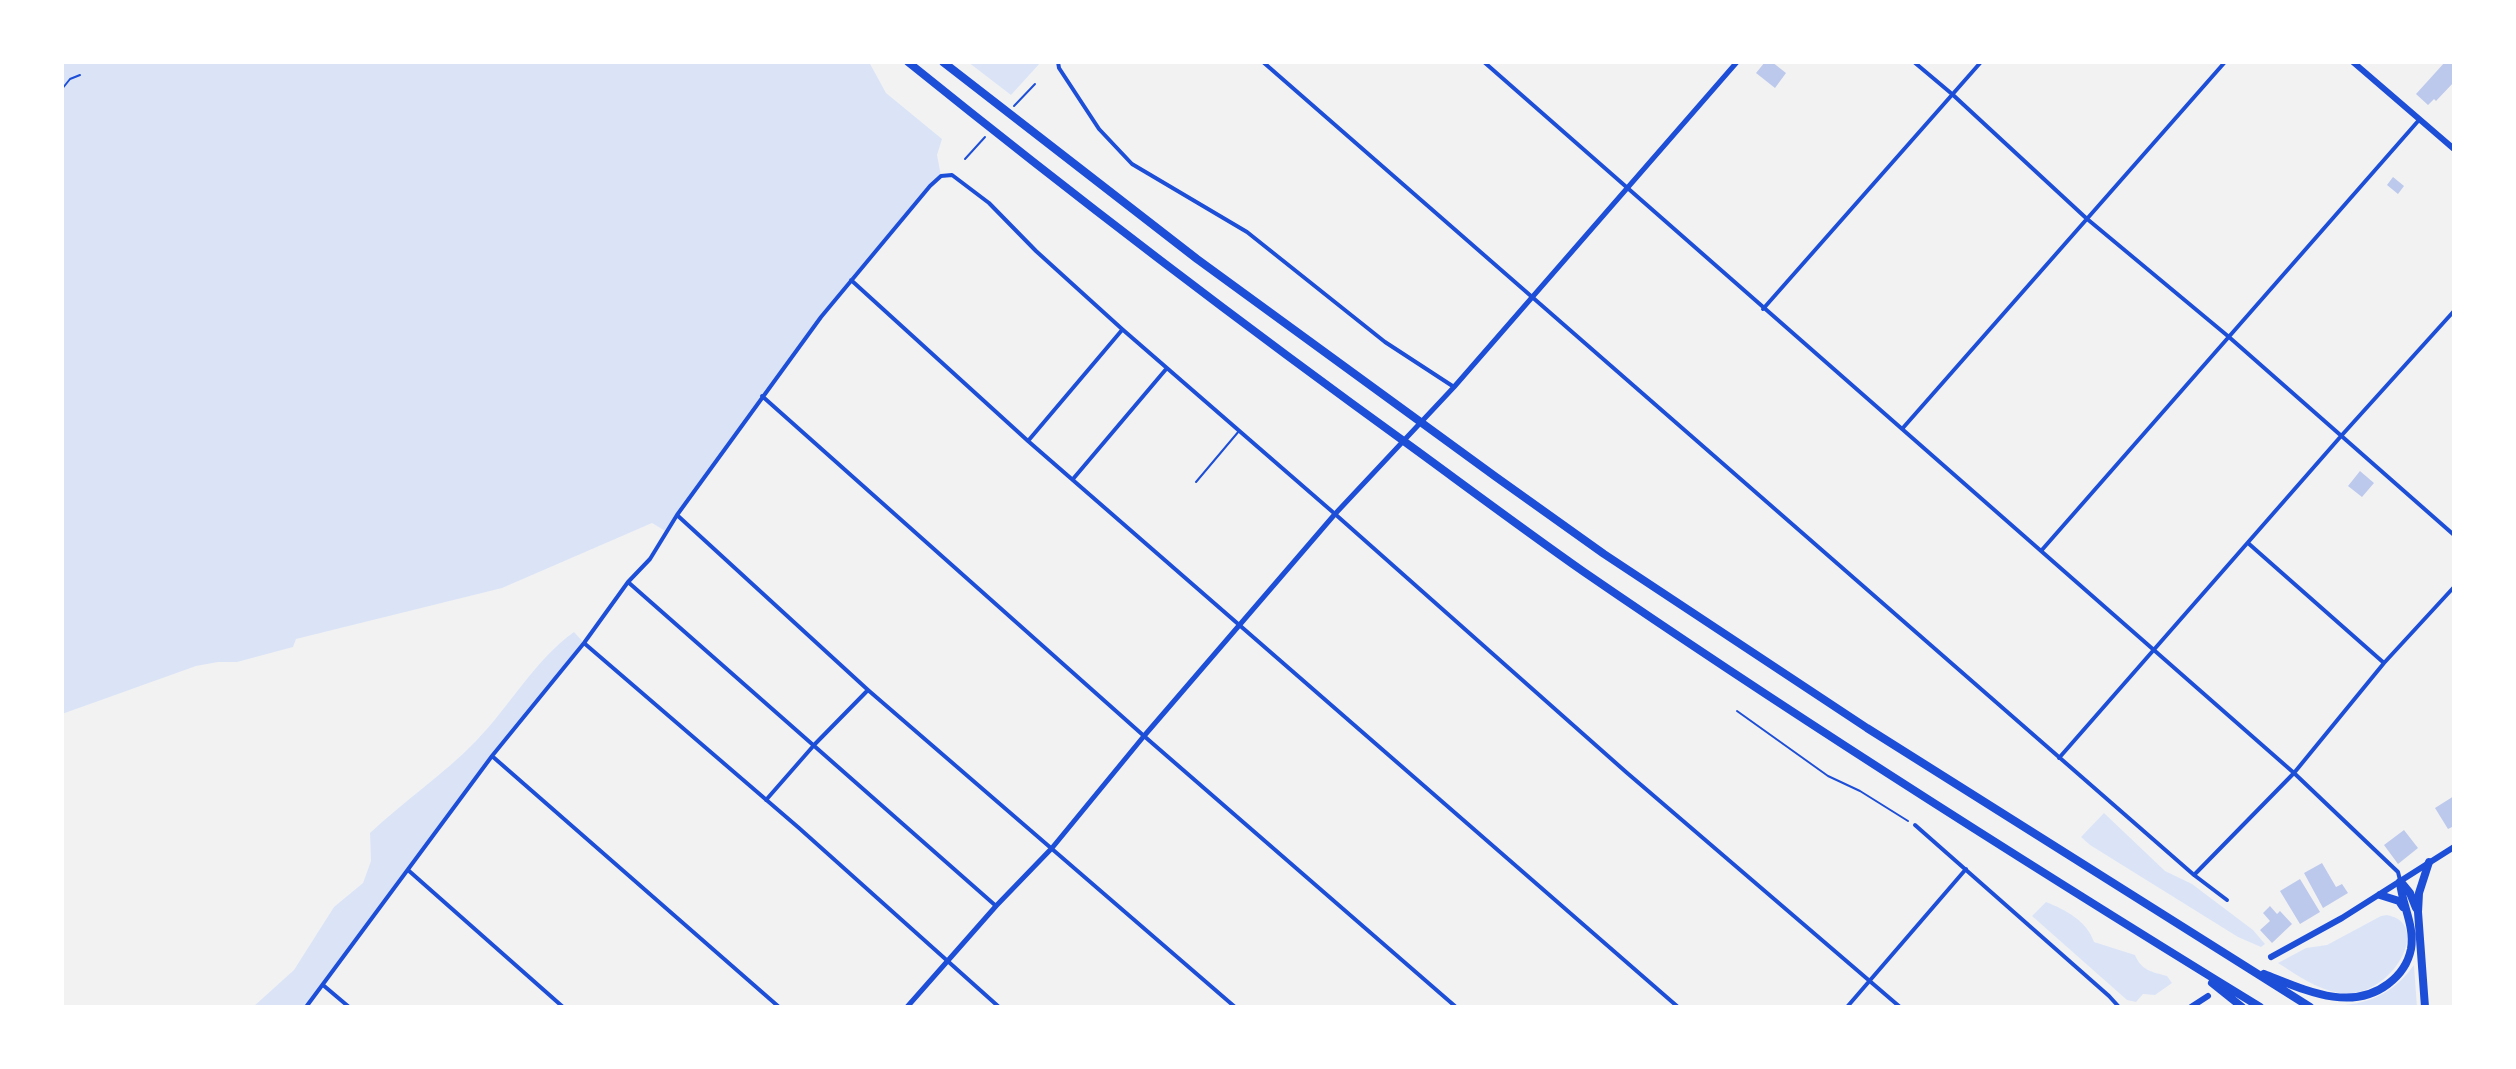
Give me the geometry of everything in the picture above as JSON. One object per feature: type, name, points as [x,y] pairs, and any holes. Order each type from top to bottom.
[{"type":"highway","points":[[908,62],[1283,354],[1538,540],[1715,661],[1891,775],[2260,1007]]},
{"type":"highway","points":[[943,62],[1221,277],[1604,554],[1867,728],[2310,1007]]},
{"type":"highway","points":[[2425,1007],[2418,912],[2419,893],[2429,862]]},
{"type":"highway","points":[[2242,964],[2311,992],[2340,998],[2368,995],[2383,988],[2398,977],[2411,948],[2411,931],[2400,882]]},
{"type":"highway","points":[[2400,882],[2410,893],[2418,912]]},
{"type":"highway","points":[[2380,895],[2399,901],[2404,909]]},
{"type":"highway","points":[[2187,962],[2242,1007]]},
{"type":"main road","points":[[2353,62],[2454,149]]},
{"type":"main road","points":[[2271,957],[2380,895],[2454,847]]},
{"type":"main road","points":[[2191,1007],[2208,996]]},
{"type":"street","points":[[1058,62],[1099,129],[1132,164],[1247,232],[1385,342],[1454,387]]},
{"type":"street","points":[[1263,62],[2059,758],[2227,900]]},
{"type":"street","points":[[1485,62],[2294,773],[2398,872],[2400,882]]},
{"type":"street","points":[[907,1007],[1052,848],[1335,514],[1454,387],[1737,62]]},
{"type":"street","points":[[1914,62],[2086,218],[2229,337],[2454,535]]},
{"type":"street","points":[[1763,309],[1981,62]]},
{"type":"street","points":[[1902,429],[2225,62]]},
{"type":"street","points":[[2041,551],[2420,119]]},
{"type":"street","points":[[306,1007],[492,756],[584,643],[628,582],[650,559],[677,515],[762,396],[851,280],[930,186],[941,176],[952,175],[989,203],[1036,251],[1122,329],[1626,772],[1900,1007]]},
{"type":"street","points":[[851,280],[1028,441],[1678,1007]]},
{"type":"street","points":[[2059,758],[2454,311]]},
{"type":"street","points":[[1028,441],[1122,329]]},
{"type":"street","points":[[1073,480],[1167,368]]},
{"type":"street","points":[[762,396],[1144,736],[1456,1007]]},
{"type":"street","points":[[677,515],[868,690],[1235,1007]]},
{"type":"street","points":[[2248,542],[2384,663]]},
{"type":"street","points":[[628,582],[996,906]]},
{"type":"street","points":[[2194,875],[2294,773],[2384,663],[2454,587]]},
{"type":"street","points":[[584,643],[999,1007]]},
{"type":"street","points":[[766,800],[868,690]]},
{"type":"street","points":[[492,756],[779,1007]]},
{"type":"street","points":[[1915,825],[2119,1007]]},
{"type":"street","points":[[1847,1007],[1966,869]]},
{"type":"street","points":[[408,870],[563,1007]]},
{"type":"street","points":[[323,985],[349,1007]]},
{"type":"lane","points":[[1196,482],[1240,431]]},
{"type":"path","points":[[62,89],[70,79],[80,75]]},
{"type":"path","points":[[1014,106],[1035,84]]},
{"type":"path","points":[[965,159],[985,138]]},
{"type":"path","points":[[1737,711],[1828,776],[1860,791],[1915,825]]},
{"type":"shaded area","points":[[62,62],[869,62],[886,93],[942,139],[937,155],[941,176],[821,317],[667,532],[652,523],[502,588],[296,639],[293,647],[237,662],[196,666],[62,714]]},
{"type":"shaded area","points":[[968,62],[1041,62],[1011,95]]},
{"type":"shaded area","points":[[574,632],[584,643],[492,756],[306,1007],[253,1007],[294,970],[334,907],[363,883],[371,861],[370,833],[476,741],[534,670]]},
{"type":"shaded area","points":[[2104,813],[2165,871],[2192,884],[2253,930],[2265,944],[2261,947],[2238,937],[2090,845],[2081,837]]},
{"type":"shaded area","points":[[2046,902],[2081,922],[2094,942],[2135,955],[2144,967],[2167,976],[2172,983],[2155,995],[2143,994],[2136,1002],[2127,1000],[2032,916]]},
{"type":"shaded area","points":[[2387,915],[2401,921],[2407,932],[2406,945],[2400,960],[2375,985],[2358,992],[2339,993],[2315,985],[2278,963],[2306,948],[2327,945]]},
{"type":"shaded area","points":[[2414,965],[2417,1007],[2345,1005],[2384,993]]},
{"type":"building","points":[[1765,62],[1772,62],[1786,73],[1775,88],[1756,73]]},
{"type":"building","points":[[2445,62],[2454,62],[2454,82],[2428,105],[2416,94]]},
{"type":"building","points":[[2393,177],[2404,186],[2398,194],[2387,185]]},
{"type":"building","points":[[2360,471],[2374,483],[2362,497],[2348,486]]},
{"type":"building","points":[[2454,796],[2454,826],[2448,829],[2435,808]]},
{"type":"building","points":[[2404,830],[2418,848],[2398,864],[2384,845]]},
{"type":"building","points":[[2322,863],[2336,887],[2342,884],[2348,893],[2323,908],[2304,873]]},
{"type":"building","points":[[2300,879],[2320,912],[2300,924],[2280,891]]},
{"type":"building","points":[[2270,906],[2277,914],[2280,911],[2292,924],[2272,943],[2260,930],[2270,921],[2263,913]]}]
